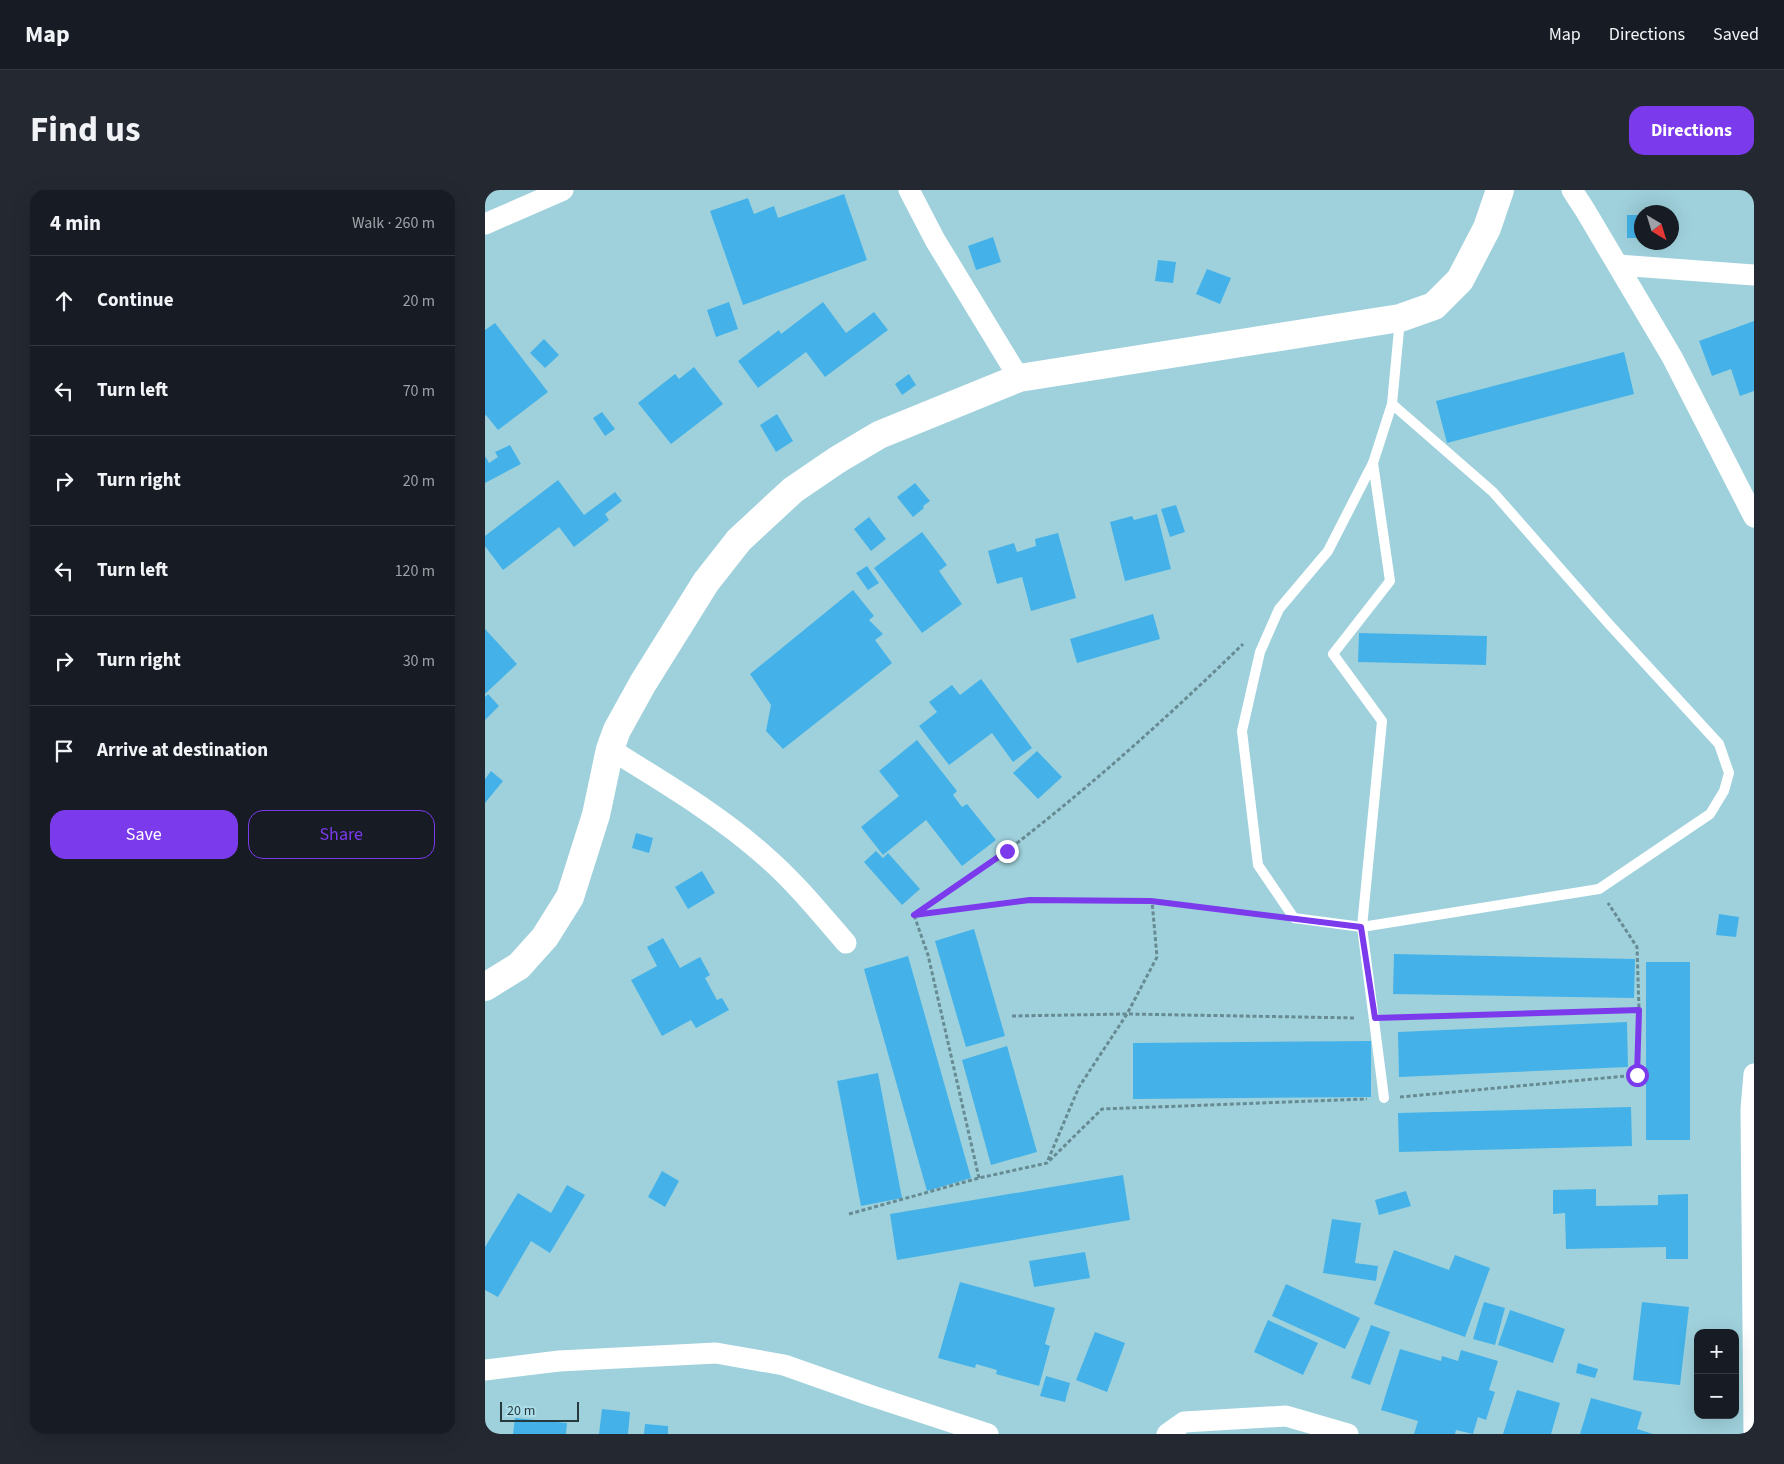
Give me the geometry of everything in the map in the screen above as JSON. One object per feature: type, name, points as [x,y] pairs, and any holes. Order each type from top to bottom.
[{"type":"main road","points":[[485,987],[519,966],[545,937],[570,897],[596,815],[610,749],[617,730],[643,682],[706,582],[739,540],[786,496],[837,460],[879,435],[1019,378],[1400,318],[1433,306],[1461,280],[1487,228],[1500,190]]},
{"type":"street","points":[[485,224],[563,190]]},
{"type":"street","points":[[909,190],[935,240],[1019,378]]},
{"type":"street","points":[[1572,190],[1672,357],[1754,517]]},
{"type":"street","points":[[1618,265],[1754,275]]},
{"type":"street","points":[[610,749],[691,799],[765,856],[811,902],[846,943]]},
{"type":"street","points":[[1754,1074],[1752,1109],[1754,1434]]},
{"type":"street","points":[[485,1370],[559,1361],[716,1353],[784,1365],[988,1434]]},
{"type":"street","points":[[1167,1434],[1184,1422],[1286,1416],[1348,1434]]},
{"type":"lane","points":[[1392,404],[1493,492],[1608,623],[1719,744],[1729,773],[1724,791],[1710,814],[1599,889],[1361,927],[1294,918],[1258,865],[1242,731],[1260,652],[1279,609],[1328,551],[1373,463],[1392,404],[1400,318]]},
{"type":"lane","points":[[1373,463],[1390,581],[1333,654],[1382,722],[1361,927],[1375,1018],[1384,1098]]},
{"type":"path","points":[[914,915],[1007,851],[1099,777],[1243,644]]},
{"type":"path","points":[[849,1214],[979,1178],[1047,1163],[1102,1109],[1384,1098],[1637,1075],[1639,1010],[1637,947],[1599,889]]},
{"type":"path","points":[[914,915],[1030,900],[1151,901],[1294,918]]},
{"type":"path","points":[[1047,1163],[1079,1087],[1127,1014],[1157,957],[1151,901]]},
{"type":"path","points":[[914,915],[927,955],[979,1178]]},
{"type":"path","points":[[1012,1016],[1127,1014],[1375,1018],[1639,1010]]},
{"type":"building","points":[[844,194],[867,260],[743,305],[710,211],[748,198],[754,214],[774,206],[778,218]]},
{"type":"building","points":[[1627,215],[1634,215],[1634,238],[1627,238]]},
{"type":"building","points":[[993,237],[1001,262],[976,270],[968,246]]},
{"type":"building","points":[[1158,260],[1176,262],[1173,283],[1155,281]]},
{"type":"building","points":[[1207,269],[1231,278],[1220,304],[1196,294]]},
{"type":"building","points":[[729,302],[738,329],[716,337],[707,310]]},
{"type":"building","points":[[823,302],[846,333],[874,312],[888,330],[825,377],[806,352],[758,388],[738,361],[779,330],[781,334]]},
{"type":"building","points":[[1754,321],[1754,391],[1740,396],[1731,369],[1712,376],[1699,341]]},
{"type":"building","points":[[495,323],[548,392],[498,430],[485,416],[485,330]]},
{"type":"building","points":[[544,339],[559,355],[545,368],[530,353]]},
{"type":"building","points":[[1624,352],[1634,394],[1447,443],[1436,401]]},
{"type":"building","points":[[694,367],[723,404],[671,444],[638,403],[675,374],[679,379]]},
{"type":"building","points":[[909,374],[916,385],[902,395],[895,384]]},
{"type":"building","points":[[602,412],[615,429],[605,436],[593,418]]},
{"type":"building","points":[[777,414],[793,441],[776,452],[760,425]]},
{"type":"building","points":[[510,445],[521,464],[485,483],[485,456],[489,463],[498,457],[495,452]]},
{"type":"building","points":[[558,480],[584,515],[615,492],[622,501],[605,514],[609,520],[574,547],[559,527],[503,570],[485,546],[485,536]]},
{"type":"building","points":[[915,483],[930,501],[913,517],[897,497]]},
{"type":"building","points":[[1176,505],[1185,532],[1170,537],[1161,509]]},
{"type":"building","points":[[1157,514],[1171,569],[1125,581],[1110,522],[1132,516],[1134,520]]},
{"type":"building","points":[[869,517],[886,539],[871,551],[854,529]]},
{"type":"building","points":[[922,532],[947,565],[939,571],[962,604],[922,633],[874,568]]},
{"type":"building","points":[[1058,533],[1076,598],[1031,611],[1022,577],[997,584],[988,551],[1014,543],[1017,552],[1036,546],[1035,539]]},
{"type":"building","points":[[867,566],[879,583],[868,590],[856,573]]},
{"type":"building","points":[[853,590],[874,616],[869,620],[883,634],[875,640],[892,663],[783,749],[766,731],[771,705],[750,674]]},
{"type":"building","points":[[1153,614],[1160,639],[1077,663],[1070,639]]},
{"type":"building","points":[[485,629],[517,664],[485,694]]},
{"type":"building","points":[[1359,633],[1487,636],[1486,665],[1358,662]]},
{"type":"building","points":[[981,679],[1032,748],[1013,762],[992,733],[949,765],[919,726],[937,712],[929,702],[952,685],[960,695]]},
{"type":"building","points":[[488,694],[499,706],[485,720],[485,697]]},
{"type":"building","points":[[917,740],[957,791],[953,795],[962,807],[967,804],[996,840],[962,866],[926,820],[883,855],[861,827],[899,796],[879,771]]},
{"type":"building","points":[[1037,751],[1062,777],[1038,799],[1013,773]]},
{"type":"building","points":[[491,771],[503,781],[485,803],[485,779]]},
{"type":"building","points":[[636,833],[653,838],[649,853],[632,848]]},
{"type":"building","points":[[876,851],[883,858],[888,853],[920,889],[902,905],[864,862]]},
{"type":"building","points":[[702,871],[715,893],[688,909],[675,887]]},
{"type":"building","points":[[1719,914],[1739,917],[1736,937],[1716,935]]},
{"type":"building","points":[[974,929],[1005,1036],[966,1047],[935,941]]},
{"type":"building","points":[[663,938],[680,968],[700,957],[710,975],[705,978],[717,1000],[722,998],[729,1010],[696,1028],[691,1020],[662,1036],[631,980],[657,966],[647,947]]},
{"type":"building","points":[[1394,954],[1635,959],[1634,998],[1393,994]]},
{"type":"building","points":[[908,956],[971,1178],[927,1191],[864,969]]},
{"type":"building","points":[[1646,962],[1690,962],[1690,1140],[1646,1140]]},
{"type":"building","points":[[1627,1022],[1628,1067],[1399,1077],[1398,1032]]},
{"type":"building","points":[[1371,1041],[1371,1097],[1133,1099],[1133,1043]]},
{"type":"building","points":[[1007,1046],[1037,1152],[991,1165],[962,1060]]},
{"type":"building","points":[[878,1073],[902,1198],[861,1206],[837,1081]]},
{"type":"building","points":[[1631,1107],[1632,1146],[1399,1152],[1398,1113]]},
{"type":"building","points":[[662,1171],[679,1181],[665,1207],[648,1197]]},
{"type":"building","points":[[1123,1175],[1130,1220],[897,1260],[890,1214]]},
{"type":"building","points":[[567,1185],[585,1195],[550,1253],[531,1241],[498,1297],[485,1290],[485,1247],[518,1193],[551,1213]]},
{"type":"building","points":[[1596,1189],[1596,1206],[1658,1205],[1658,1195],[1688,1194],[1688,1259],[1666,1259],[1666,1247],[1566,1249],[1565,1213],[1553,1214],[1553,1190]]},
{"type":"building","points":[[1406,1191],[1411,1206],[1379,1215],[1375,1200]]},
{"type":"building","points":[[1332,1219],[1361,1223],[1355,1263],[1378,1266],[1376,1281],[1323,1273]]},
{"type":"building","points":[[1394,1250],[1449,1270],[1455,1255],[1490,1268],[1465,1337],[1374,1304]]},
{"type":"building","points":[[1085,1252],[1090,1278],[1034,1287],[1029,1261]]},
{"type":"building","points":[[960,1282],[1055,1308],[1045,1344],[1050,1346],[1039,1386],[996,1374],[997,1370],[976,1364],[975,1368],[938,1358]]},
{"type":"building","points":[[1286,1284],[1360,1318],[1345,1349],[1272,1316]]},
{"type":"building","points":[[1484,1302],[1505,1308],[1495,1345],[1473,1339]]},
{"type":"building","points":[[1642,1302],[1689,1307],[1680,1385],[1633,1380]]},
{"type":"building","points":[[1510,1310],[1565,1329],[1553,1363],[1498,1345]]},
{"type":"building","points":[[1268,1320],[1318,1343],[1303,1375],[1254,1352]]},
{"type":"building","points":[[1371,1325],[1390,1332],[1370,1385],[1351,1378]]},
{"type":"building","points":[[1095,1332],[1125,1343],[1107,1392],[1076,1380]]},
{"type":"building","points":[[1400,1349],[1441,1361],[1442,1356],[1458,1361],[1461,1350],[1498,1361],[1489,1390],[1495,1392],[1486,1420],[1478,1417],[1473,1434],[1456,1430],[1455,1434],[1414,1434],[1418,1421],[1381,1410]]},
{"type":"building","points":[[1578,1363],[1598,1369],[1595,1378],[1576,1373]]},
{"type":"building","points":[[1046,1376],[1070,1383],[1065,1402],[1040,1396]]},
{"type":"building","points":[[1517,1390],[1560,1403],[1551,1434],[1503,1434]]},
{"type":"building","points":[[1591,1398],[1642,1412],[1637,1429],[1653,1434],[1580,1434]]},
{"type":"building","points":[[602,1409],[630,1412],[628,1434],[599,1434]]},
{"type":"building","points":[[515,1418],[567,1423],[566,1434],[513,1434]]},
{"type":"building","points":[[645,1424],[668,1426],[668,1434],[644,1434]]},
{"type":"route","points":[[1007,851],[914,915],[1030,900],[1151,901],[1361,927],[1375,1018],[1639,1010],[1637,1075]]}]
